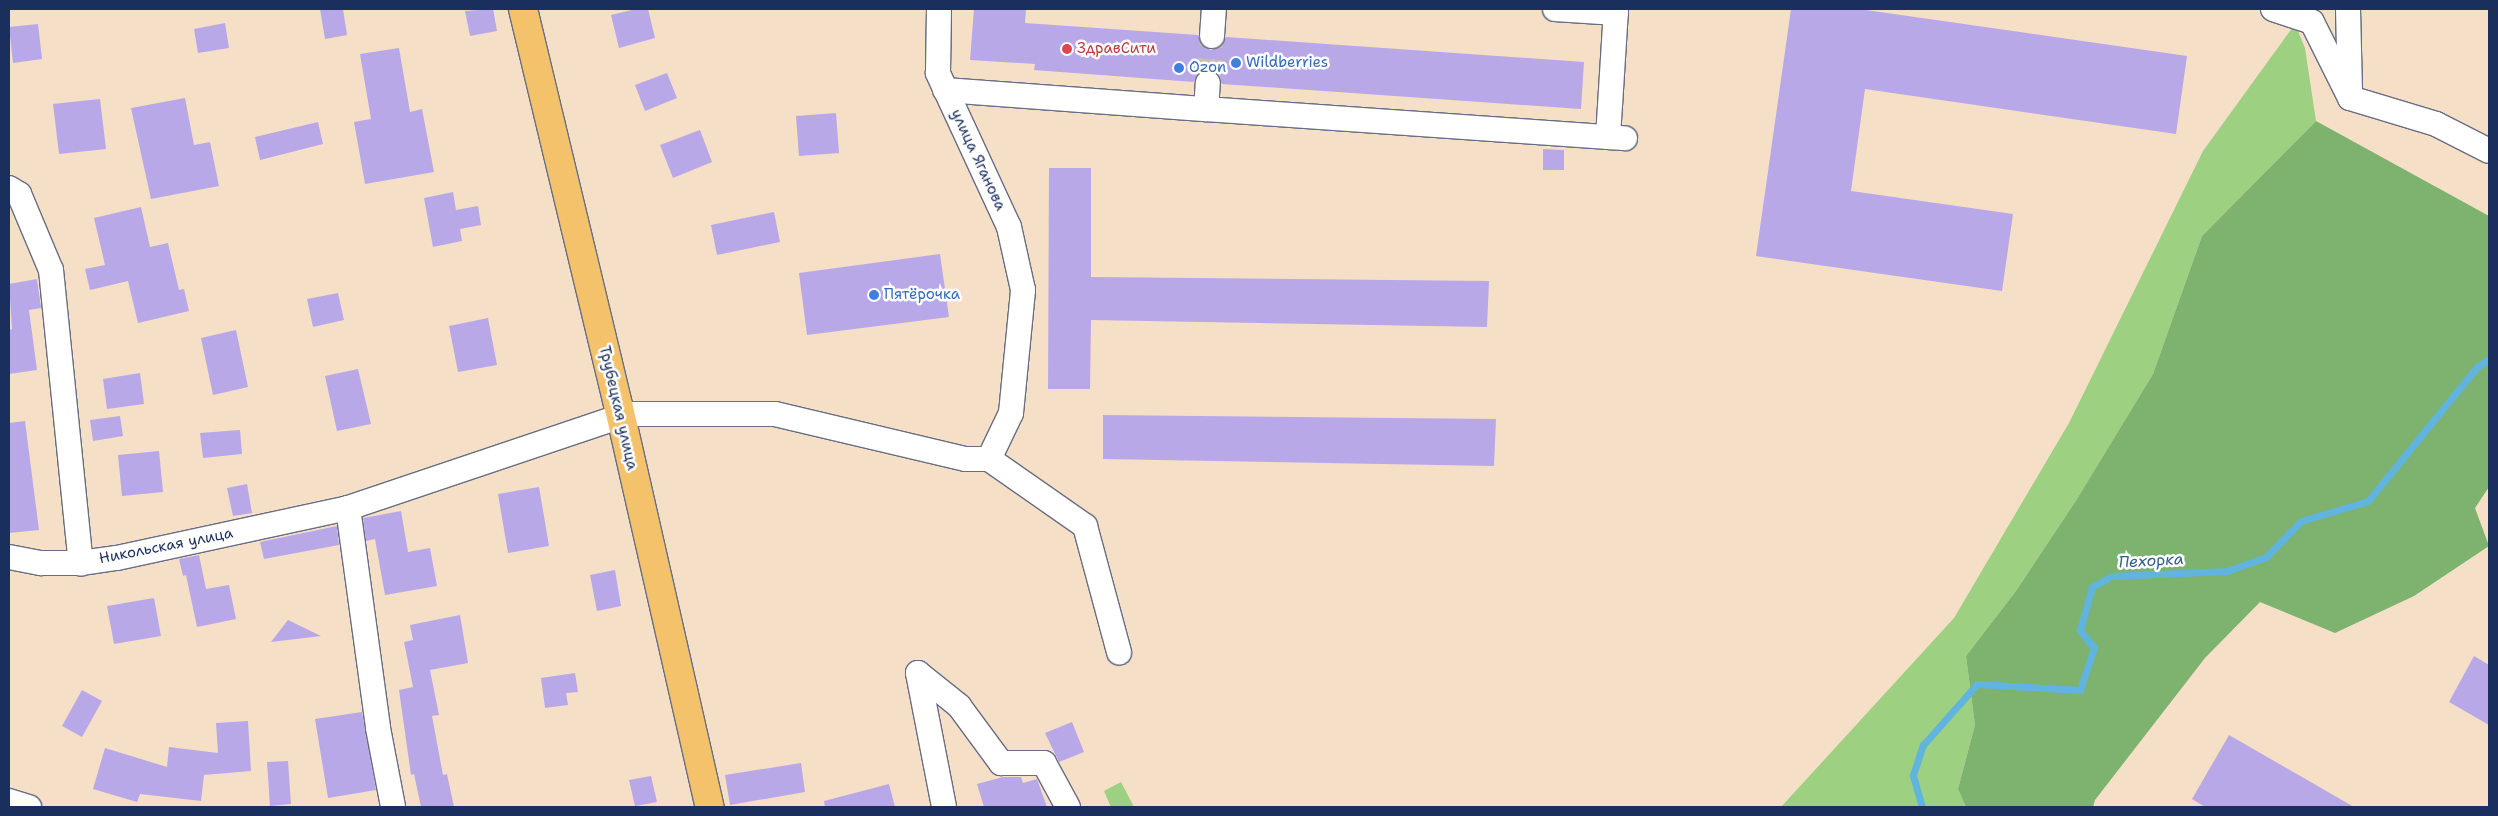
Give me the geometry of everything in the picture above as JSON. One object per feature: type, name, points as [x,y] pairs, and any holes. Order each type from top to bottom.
[{"type":"main road","name":"Трубецкая улица","points":[[523,9],[621,416],[710,807]]},
{"type":"street","name":"улица Яганова","points":[[939,9],[937,60],[945,90],[1009,227],[1019,260],[1023,290],[1011,413],[990,459]]},
{"type":"street","points":[[1212,36],[1214,9]]},
{"type":"street","points":[[945,90],[1617,137],[1616,11],[1555,9]]},
{"type":"street","points":[[2273,9],[2312,22],[2350,98],[2436,124],[2489,151]]},
{"type":"street","points":[[2348,9],[2350,98]]},
{"type":"street","points":[[1206,109],[1208,83]]},
{"type":"street","name":"Никольская улица","points":[[9,188],[19,194],[51,270],[81,563],[348,508],[621,416],[666,412],[775,414],[966,459],[990,459]]},
{"type":"street","points":[[990,459],[1085,526],[1119,652]]},
{"type":"street","points":[[348,508],[378,728],[393,807]]},
{"type":"street","points":[[9,557],[41,563],[81,563]]},
{"type":"street","points":[[944,807],[918,673],[959,706],[1001,763],[1044,763],[1068,807]]},
{"type":"street","points":[[9,801],[29,807]]},
{"type":"green space","points":[[2295,24],[2305,48],[2316,121],[2202,236],[2153,374],[2077,499],[2016,591],[1966,656],[1975,725],[1958,789],[1966,807],[1781,807],[1954,618],[2069,423],[2203,151]]},
{"type":"green space","points":[[2316,121],[2489,216],[2489,487],[2475,508],[2489,546],[2414,596],[2335,633],[2260,602],[2205,658],[2095,800],[2093,807],[1966,807],[1958,789],[1975,725],[1966,656],[2016,591],[2077,499],[2153,374],[2202,236]]},
{"type":"green space","points":[[1121,782],[1134,807],[1111,807],[1104,791]]},
{"type":"building","points":[[320,9],[343,9],[347,35],[325,39]]},
{"type":"building","points":[[493,9],[497,31],[470,36],[465,11]]},
{"type":"building","points":[[636,9],[648,9],[655,38],[619,48],[611,15]]},
{"type":"building","points":[[974,9],[1026,9],[1025,23],[1198,35],[1200,42],[1210,50],[1218,48],[1226,37],[1584,62],[1581,109],[1222,84],[1216,72],[1209,69],[1197,75],[1194,82],[1034,70],[1035,64],[970,60]]},
{"type":"building","points":[[1791,9],[1859,9],[2187,56],[2176,134],[1865,89],[1851,191],[2013,214],[2002,291],[1756,256]]},
{"type":"building","points":[[225,23],[229,48],[198,53],[194,29]]},
{"type":"building","points":[[38,24],[42,59],[13,63],[9,27]]},
{"type":"building","points":[[399,48],[410,112],[422,109],[434,172],[365,184],[354,122],[371,119],[360,54]]},
{"type":"building","points":[[667,73],[677,98],[645,111],[635,85]]},
{"type":"building","points":[[185,98],[194,145],[210,142],[219,186],[151,199],[131,108]]},
{"type":"building","points":[[100,99],[106,149],[59,154],[53,104]]},
{"type":"building","points":[[836,113],[839,153],[799,156],[796,116]]},
{"type":"building","points":[[318,122],[323,144],[260,160],[255,137]]},
{"type":"building","points":[[700,130],[712,162],[673,178],[660,145]]},
{"type":"building","points":[[1543,149],[1564,150],[1564,170],[1543,170]]},
{"type":"building","points":[[1049,168],[1091,168],[1091,277],[1489,281],[1487,327],[1091,320],[1090,389],[1048,389]]},
{"type":"building","points":[[453,192],[456,210],[478,206],[481,225],[460,229],[462,241],[433,247],[424,198]]},
{"type":"building","points":[[141,207],[150,247],[168,243],[179,290],[184,289],[189,311],[138,323],[128,281],[90,290],[85,269],[105,265],[94,218]]},
{"type":"building","points":[[774,212],[780,242],[717,255],[711,225]]},
{"type":"building","name":"Пятёрочка","points":[[940,254],[949,317],[807,335],[799,273]]},
{"type":"building","points":[[37,279],[41,308],[29,310],[37,370],[9,374],[9,330],[12,329],[9,284]]},
{"type":"building","points":[[338,293],[344,320],[313,327],[307,299]]},
{"type":"building","points":[[488,318],[497,365],[458,372],[449,326]]},
{"type":"building","points":[[236,330],[248,387],[213,395],[201,338]]},
{"type":"building","points":[[358,369],[371,424],[337,431],[325,376]]},
{"type":"building","points":[[140,373],[144,404],[107,409],[103,379]]},
{"type":"building","points":[[1103,415],[1496,419],[1494,466],[1103,459]]},
{"type":"building","points":[[120,416],[123,436],[93,441],[90,420]]},
{"type":"building","points":[[25,421],[39,530],[9,533],[9,423]]},
{"type":"building","points":[[240,430],[242,454],[203,458],[200,433]]},
{"type":"building","points":[[159,451],[163,492],[122,496],[118,455]]},
{"type":"building","points":[[247,484],[252,513],[233,516],[227,488]]},
{"type":"building","points":[[539,487],[549,546],[508,553],[498,494]]},
{"type":"building","points":[[401,511],[408,552],[430,548],[437,586],[385,595],[375,539],[366,541],[363,518]]},
{"type":"building","points":[[337,526],[339,545],[264,559],[260,542]]},
{"type":"building","points":[[199,555],[206,589],[229,585],[236,619],[197,627],[186,575],[183,576],[179,559]]},
{"type":"building","points":[[615,570],[621,606],[597,611],[590,575]]},
{"type":"building","points":[[154,598],[161,636],[114,644],[107,606]]},
{"type":"building","points":[[460,615],[468,663],[430,670],[439,715],[432,716],[443,775],[447,774],[454,807],[421,807],[414,774],[411,775],[399,690],[413,687],[404,642],[413,640],[410,625]]},
{"type":"building","points":[[288,620],[321,636],[271,642]]},
{"type":"building","points":[[2474,656],[2489,665],[2489,725],[2449,702]]},
{"type":"building","points":[[575,673],[578,692],[566,693],[568,705],[545,708],[541,678]]},
{"type":"building","points":[[82,690],[102,701],[82,737],[62,726]]},
{"type":"building","points":[[362,712],[376,790],[328,798],[315,719]]},
{"type":"building","points":[[248,721],[251,771],[204,775],[201,801],[140,794],[137,802],[93,789],[105,748],[167,767],[169,747],[218,753],[216,723]]},
{"type":"building","points":[[1072,722],[1084,752],[1059,762],[1045,733]]},
{"type":"building","points":[[2229,735],[2354,807],[2205,807],[2192,799]]},
{"type":"building","points":[[288,761],[291,804],[270,806],[267,762]]},
{"type":"building","points":[[801,763],[805,792],[730,805],[725,775]]},
{"type":"building","points":[[651,776],[657,802],[635,806],[629,780]]},
{"type":"building","points":[[1003,777],[1021,777],[1023,783],[1037,779],[1047,807],[984,807],[977,784]]},
{"type":"building","points":[[889,784],[895,807],[825,807],[824,801]]},
{"type":"waterway","name":"Пехорка","points":[[1922,807],[1913,775],[1923,745],[1977,684],[2080,690],[2094,648],[2080,630],[2092,587],[2112,576],[2227,571],[2266,557],[2301,521],[2368,501],[2477,367],[2489,359]]},
{"type":"tunnel","points":[[1208,83],[1212,36]]},
{"type":"place","name":"ЗдравСити","points":[[1067,49]]},
{"type":"place","name":"Wildberries","points":[[1236,63]]},
{"type":"place","name":"Ozon","points":[[1179,68]]},
{"type":"place","name":"Пятёрочка","points":[[874,295]]}]
